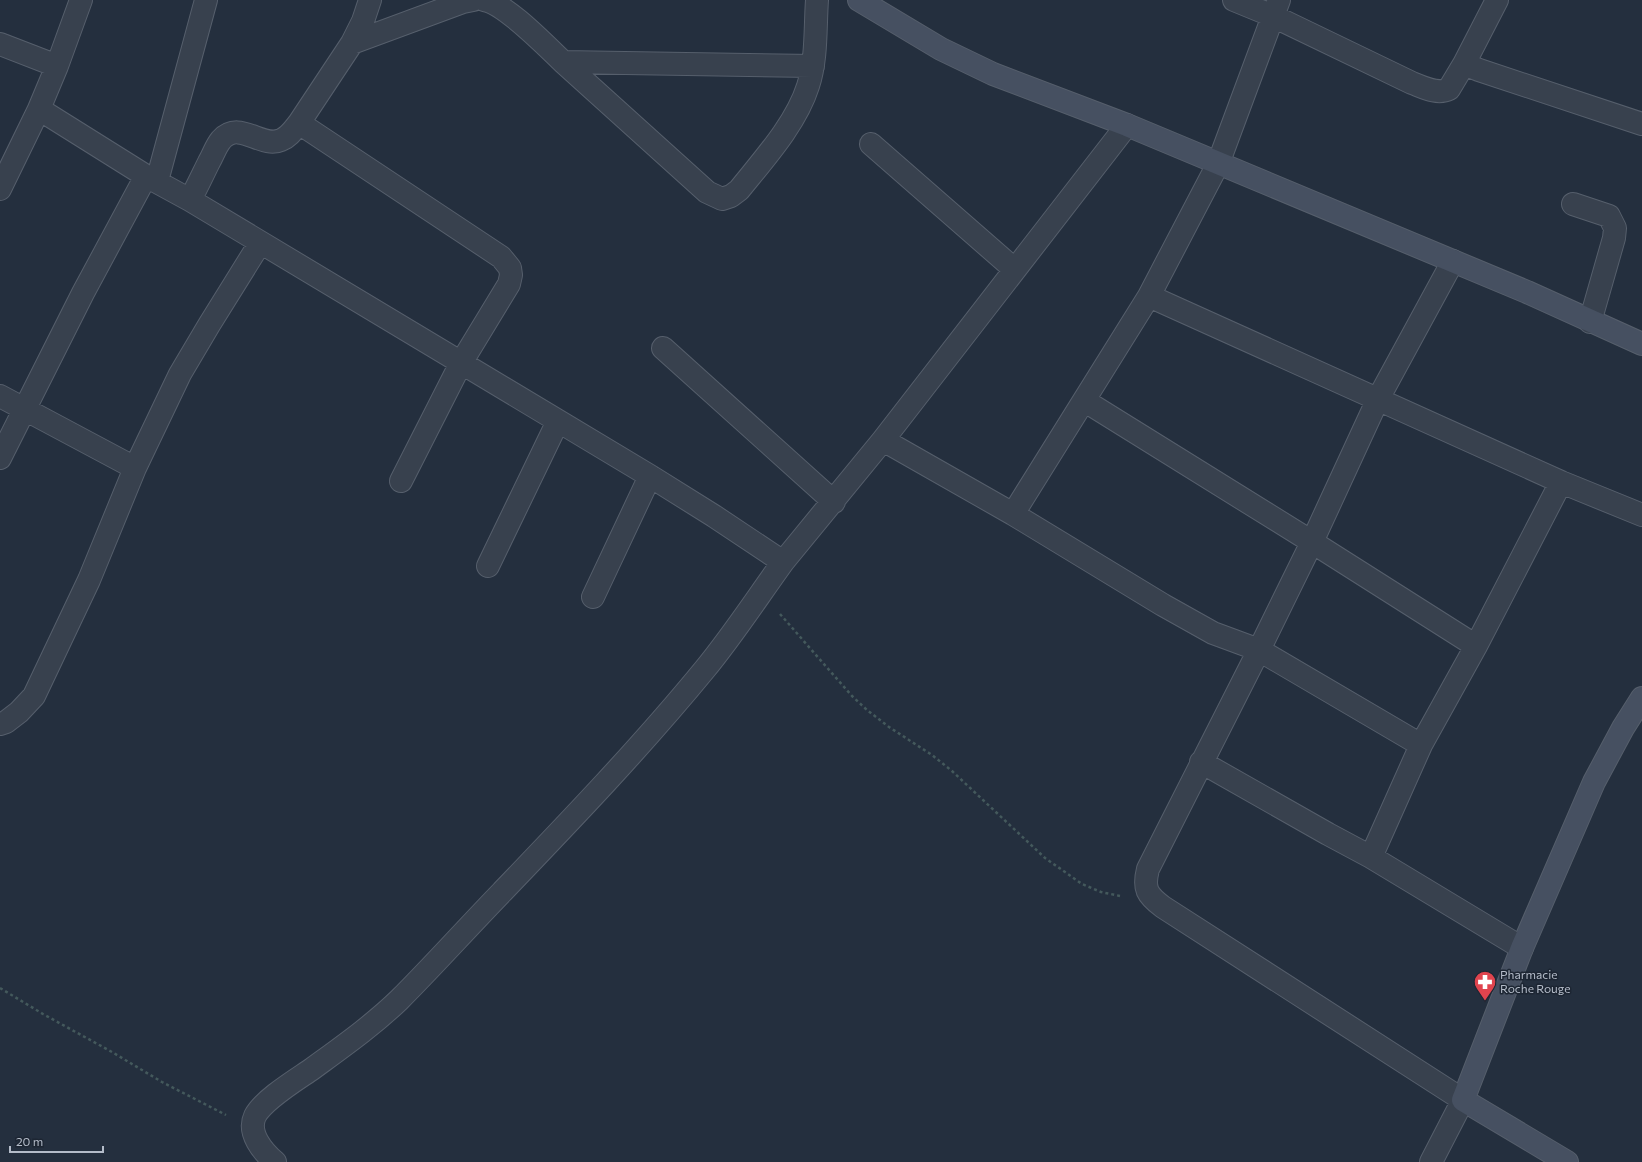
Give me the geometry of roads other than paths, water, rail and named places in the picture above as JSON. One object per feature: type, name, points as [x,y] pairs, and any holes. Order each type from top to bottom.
[{"type":"street","points":[[0,189],[40,109],[81,0]]},
{"type":"street","points":[[0,458],[83,293],[152,179],[206,0]]},
{"type":"street","points":[[190,200],[215,149],[220,140],[226,135],[232,132],[240,132],[272,142],[278,141],[290,134],[352,43],[363,21],[370,0]]},
{"type":"street","points":[[352,43],[463,2],[473,0]]},
{"type":"street","points":[[484,0],[497,4],[509,13],[708,192],[722,199],[731,196],[738,190],[782,134],[798,109],[808,86],[813,66],[817,0]]},
{"type":"street","points":[[1234,0],[1276,8],[1412,83],[1434,91],[1445,91],[1449,89],[1464,64],[1497,0]]},
{"type":"street","points":[[862,1],[942,49],[993,74],[1127,125],[1527,292],[1590,322],[1642,344]]},
{"type":"street","points":[[1013,514],[1085,401],[1149,296],[1218,164],[1276,8]]},
{"type":"street","points":[[0,44],[57,66]]},
{"type":"street","points":[[563,62],[813,66]]},
{"type":"street","points":[[1464,64],[1642,124]]},
{"type":"street","points":[[40,109],[152,179],[353,297],[650,476],[783,562]]},
{"type":"street","points":[[298,123],[501,257],[507,262],[510,268],[511,276],[505,292],[461,363],[401,480]]},
{"type":"street","points":[[275,1162],[264,1150],[254,1135],[252,1127],[254,1119],[265,1104],[355,1038],[388,1010],[602,788],[706,668],[783,562],[834,502],[883,440],[1127,125]]},
{"type":"street","points":[[871,144],[1014,269]]},
{"type":"street","points":[[1573,204],[1609,216],[1615,228],[1614,238],[1590,322]]},
{"type":"street","points":[[0,724],[6,722],[19,712],[34,696],[88,580],[135,468],[180,374],[260,243]]},
{"type":"street","points":[[1453,261],[1378,399],[1312,542],[1148,869],[1145,881],[1146,888],[1154,900],[1463,1100],[1564,1161]]},
{"type":"street","points":[[1149,296],[1561,482],[1642,515]]},
{"type":"street","points":[[663,348],[834,502]]},
{"type":"street","points":[[0,396],[135,468]]},
{"type":"street","points":[[1085,401],[1476,646]]},
{"type":"street","points":[[488,566],[558,421]]},
{"type":"street","points":[[883,440],[1013,514],[1163,605],[1213,633],[1259,650],[1421,745]]},
{"type":"street","points":[[592,597],[650,476]]},
{"type":"street","points":[[1371,857],[1421,745],[1476,646],[1561,482]]},
{"type":"street","points":[[1431,1162],[1463,1100],[1522,948],[1594,782],[1642,698]]},
{"type":"street","points":[[1201,762],[1371,857],[1522,948]]},
{"type":"place","name":"Pharmacie Roche Rouge","points":[[1485,1002]]}]
